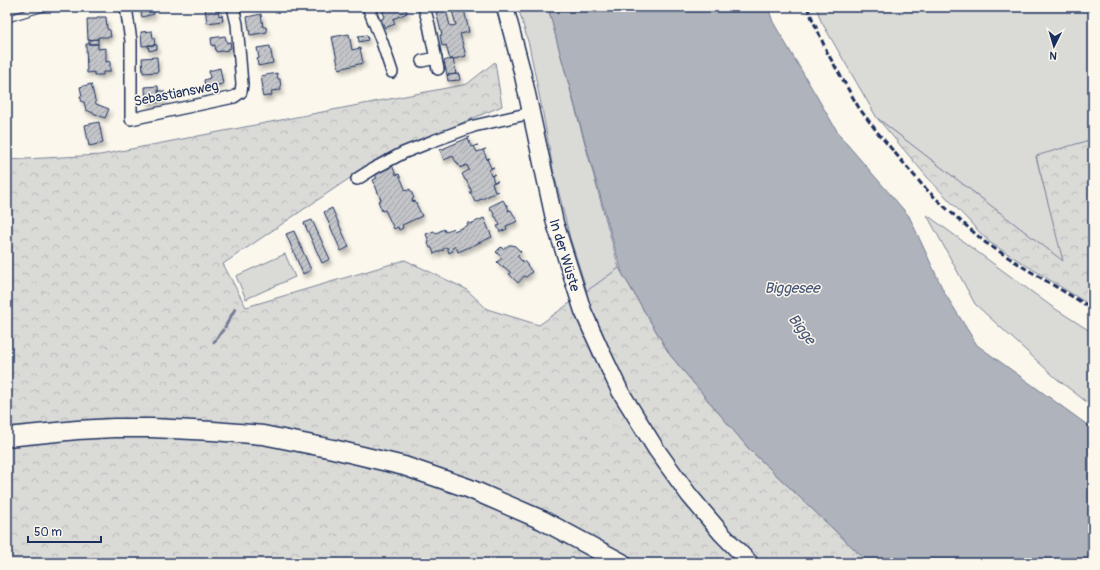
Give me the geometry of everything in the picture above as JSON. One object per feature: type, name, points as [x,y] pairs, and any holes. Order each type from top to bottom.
[{"type":"main road","name":"In der Wüste","points":[[505,7],[522,71],[554,223],[583,310],[601,351],[620,391],[656,450],[689,495],[722,534],[750,563]]},
{"type":"main road","points":[[7,437],[77,430],[152,428],[213,431],[264,436],[333,449],[404,466],[468,488],[542,520],[622,563]]},
{"type":"street","name":"Sebastiansweg","points":[[126,7],[132,41],[131,118],[234,97],[241,92],[242,84],[237,24],[233,7]]},
{"type":"street","points":[[368,7],[392,72]]},
{"type":"street","points":[[422,61],[437,64],[424,7]]},
{"type":"street","points":[[357,179],[373,168],[403,153],[433,141],[474,126],[531,113]]},
{"type":"lane","points":[[7,19],[46,7]]},
{"type":"green space","points":[[518,7],[548,7],[619,268],[587,291],[570,238],[553,169],[529,45]]},
{"type":"green space","points":[[816,7],[1093,7],[1093,139],[1036,157],[1064,262],[877,118],[821,21]]},
{"type":"green space","points":[[495,62],[502,106],[381,157],[223,264],[246,307],[405,260],[466,289],[487,309],[539,325],[619,268],[670,355],[749,449],[869,563],[7,563],[7,160],[100,155],[467,84]]},
{"type":"green space","points":[[877,118],[1063,261],[1036,156],[1093,139],[1093,307],[989,242],[928,178]]},
{"type":"green space","points":[[927,215],[1051,306],[1093,333],[1093,407],[1057,379],[975,304]]},
{"type":"green space","points":[[285,254],[295,277],[246,299],[236,276]]},
{"type":"water","name":"Biggesee","points":[[548,7],[768,7],[773,22],[840,136],[909,216],[944,292],[977,345],[1093,429],[1093,563],[869,563],[749,449],[670,355],[622,273]]},
{"type":"building","points":[[137,7],[152,7],[154,14],[142,17],[140,9]]},
{"type":"building","points":[[218,7],[219,16],[222,15],[223,21],[207,23],[205,8]]},
{"type":"building","points":[[381,7],[405,7],[407,13],[393,19],[395,24],[385,28],[381,19],[385,17]]},
{"type":"building","points":[[464,9],[469,32],[460,34],[466,56],[450,60],[446,45],[442,46],[440,35],[442,35],[436,12],[446,10],[450,26],[456,25],[452,11]]},
{"type":"building","points":[[261,14],[263,27],[266,27],[267,32],[250,35],[247,17]]},
{"type":"building","points":[[97,17],[106,17],[107,29],[110,30],[111,37],[98,37],[98,39],[88,40],[87,19],[97,19]]},
{"type":"building","points":[[152,31],[155,45],[142,46],[141,32]]},
{"type":"building","points":[[349,34],[352,50],[360,48],[363,63],[339,69],[332,37]]},
{"type":"building","points":[[367,35],[368,40],[359,42],[358,36]]},
{"type":"building","points":[[225,36],[227,43],[230,42],[231,48],[216,52],[215,45],[212,46],[211,38]]},
{"type":"building","points":[[98,39],[98,44],[89,44],[89,40]]},
{"type":"building","points":[[86,44],[98,44],[98,49],[106,48],[106,62],[110,61],[110,72],[103,72],[103,75],[94,75],[94,72],[87,73]]},
{"type":"building","points":[[148,45],[157,45],[157,49],[149,51]]},
{"type":"building","points":[[270,46],[273,63],[258,66],[257,59],[259,58],[257,48]]},
{"type":"building","points":[[157,57],[158,72],[143,73],[142,58]]},
{"type":"building","points":[[453,59],[456,74],[447,75],[444,61]]},
{"type":"building","points":[[220,68],[223,84],[205,87],[204,80],[210,78],[209,71]]},
{"type":"building","points":[[277,73],[278,79],[280,79],[281,90],[271,91],[272,95],[263,97],[261,76]]},
{"type":"building","points":[[459,74],[460,80],[448,81],[447,75]]},
{"type":"building","points":[[91,84],[96,104],[109,109],[105,118],[86,110],[84,102],[82,102],[80,87]]},
{"type":"building","points":[[158,86],[159,102],[146,103],[145,87]]},
{"type":"building","points":[[158,91],[164,91],[165,100],[159,100]]},
{"type":"building","points":[[99,122],[103,143],[89,146],[85,125]]},
{"type":"building","points":[[470,137],[468,138],[472,147],[474,146],[477,152],[483,150],[491,168],[494,167],[489,170],[491,176],[495,174],[492,176],[494,182],[498,181],[492,183],[495,192],[499,191],[475,202],[470,192],[472,192],[462,174],[469,170],[467,165],[460,168],[453,156],[444,160],[440,150]]},
{"type":"building","points":[[392,165],[396,175],[399,174],[406,191],[410,189],[414,198],[412,199],[413,202],[415,201],[422,216],[402,225],[403,228],[399,230],[398,227],[394,229],[385,210],[382,211],[378,201],[381,200],[373,180],[377,178],[374,174]]},
{"type":"building","points":[[503,200],[507,205],[508,211],[511,210],[517,221],[506,226],[507,229],[500,232],[497,226],[500,225],[489,207]]},
{"type":"building","points":[[332,208],[349,247],[341,251],[324,212]]},
{"type":"building","points":[[484,218],[492,237],[458,252],[456,246],[452,248],[453,251],[449,253],[447,247],[443,249],[443,251],[442,250],[434,254],[432,248],[430,248],[426,234],[434,231],[436,233],[444,229],[445,232],[453,228],[454,231],[468,225],[467,223],[470,224]]},
{"type":"building","points":[[312,220],[330,259],[322,263],[304,223]]},
{"type":"building","points":[[294,231],[311,270],[303,274],[286,234]]},
{"type":"building","points":[[509,245],[515,246],[521,252],[517,256],[525,262],[532,272],[526,277],[524,276],[518,283],[509,274],[511,273],[497,262],[502,258],[496,252],[501,247],[503,249]]},
{"type":"waterway","points":[[225,327],[235,309]]},
{"type":"waterway","points":[[214,342],[223,330]]},
{"type":"railway","points":[[807,7],[828,54],[859,108],[878,133],[924,187],[986,243],[1093,309]]},
{"type":"water label","name":"Bigge","points":[[802,329]]}]
